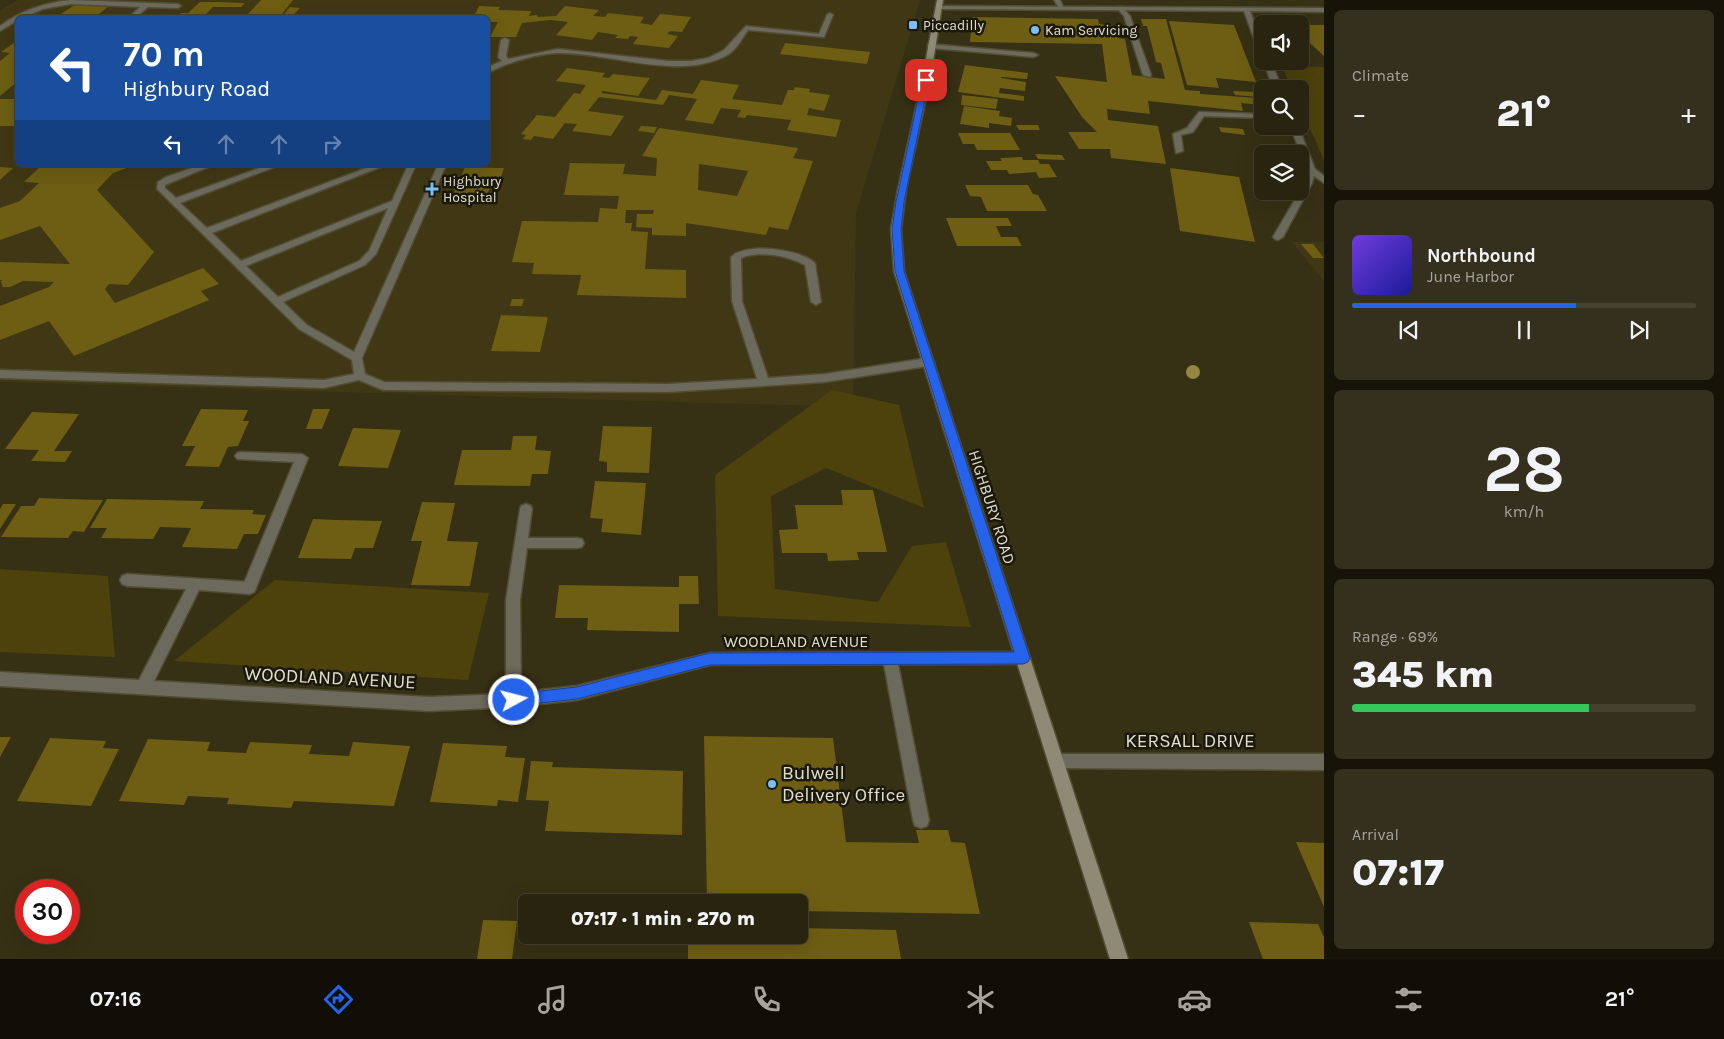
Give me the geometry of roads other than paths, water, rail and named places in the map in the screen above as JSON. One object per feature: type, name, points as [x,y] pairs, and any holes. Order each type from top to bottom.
[{"type":"main road","name":"HIGHBURY ROAD","points":[[940,3],[902,189],[896,229],[899,271],[1119,959]]},
{"type":"street","points":[[1057,0],[1062,8]]},
{"type":"street","points":[[19,15],[29,10],[57,3],[178,6]]},
{"type":"street","points":[[940,3],[1062,8],[1324,10]]},
{"type":"street","points":[[133,15],[146,4]]},
{"type":"street","points":[[1120,8],[1127,16],[1147,75]]},
{"type":"street","points":[[1246,9],[1254,30]]},
{"type":"street","points":[[490,69],[508,62],[558,51],[666,63],[699,62],[727,52],[746,28],[822,36],[830,15]]},
{"type":"street","points":[[0,29],[15,18]]},
{"type":"street","points":[[505,40],[502,57],[508,62]]},
{"type":"street","points":[[931,46],[1034,55]]},
{"type":"street","points":[[1179,151],[1178,134],[1190,130],[1202,114],[1254,116]]},
{"type":"street","points":[[1298,135],[1311,169],[1324,180]]},
{"type":"street","points":[[203,167],[168,179],[161,184],[161,189],[303,327],[357,358]]},
{"type":"street","points":[[174,202],[270,167]]},
{"type":"street","points":[[206,232],[377,167]]},
{"type":"street","points":[[276,301],[362,263],[373,252],[411,167]]},
{"type":"street","points":[[360,376],[357,358],[441,167]]},
{"type":"street","points":[[1278,237],[1308,183],[1311,169]]},
{"type":"street","points":[[239,265],[396,202]]},
{"type":"street","points":[[764,382],[737,301],[736,257],[747,252],[791,254],[810,263],[816,302]]},
{"type":"street","points":[[0,374],[324,384],[360,376],[383,386],[668,388],[825,378],[928,362]]},
{"type":"street","points":[[126,580],[249,588],[302,458],[241,456]]},
{"type":"street","points":[[514,700],[514,600],[526,509]]},
{"type":"street","points":[[522,543],[577,543]]},
{"type":"street","points":[[143,687],[195,584]]},
{"type":"street","name":"WOODLAND AVENUE","points":[[0,679],[429,704],[514,700],[577,693],[710,659],[1023,658]]},
{"type":"street","points":[[890,659],[921,820]]},
{"type":"street","name":"KERSALL DRIVE","points":[[1056,761],[1324,762]]},
{"type":"place","name":"Piccadilly","points":[[913,25]]},
{"type":"place","name":"Kam Servicing","points":[[1035,30]]},
{"type":"place","name":"Highbury Hospital","points":[[432,189]]},
{"type":"place","name":"Bulwell Delivery Office","points":[[772,784]]}]
